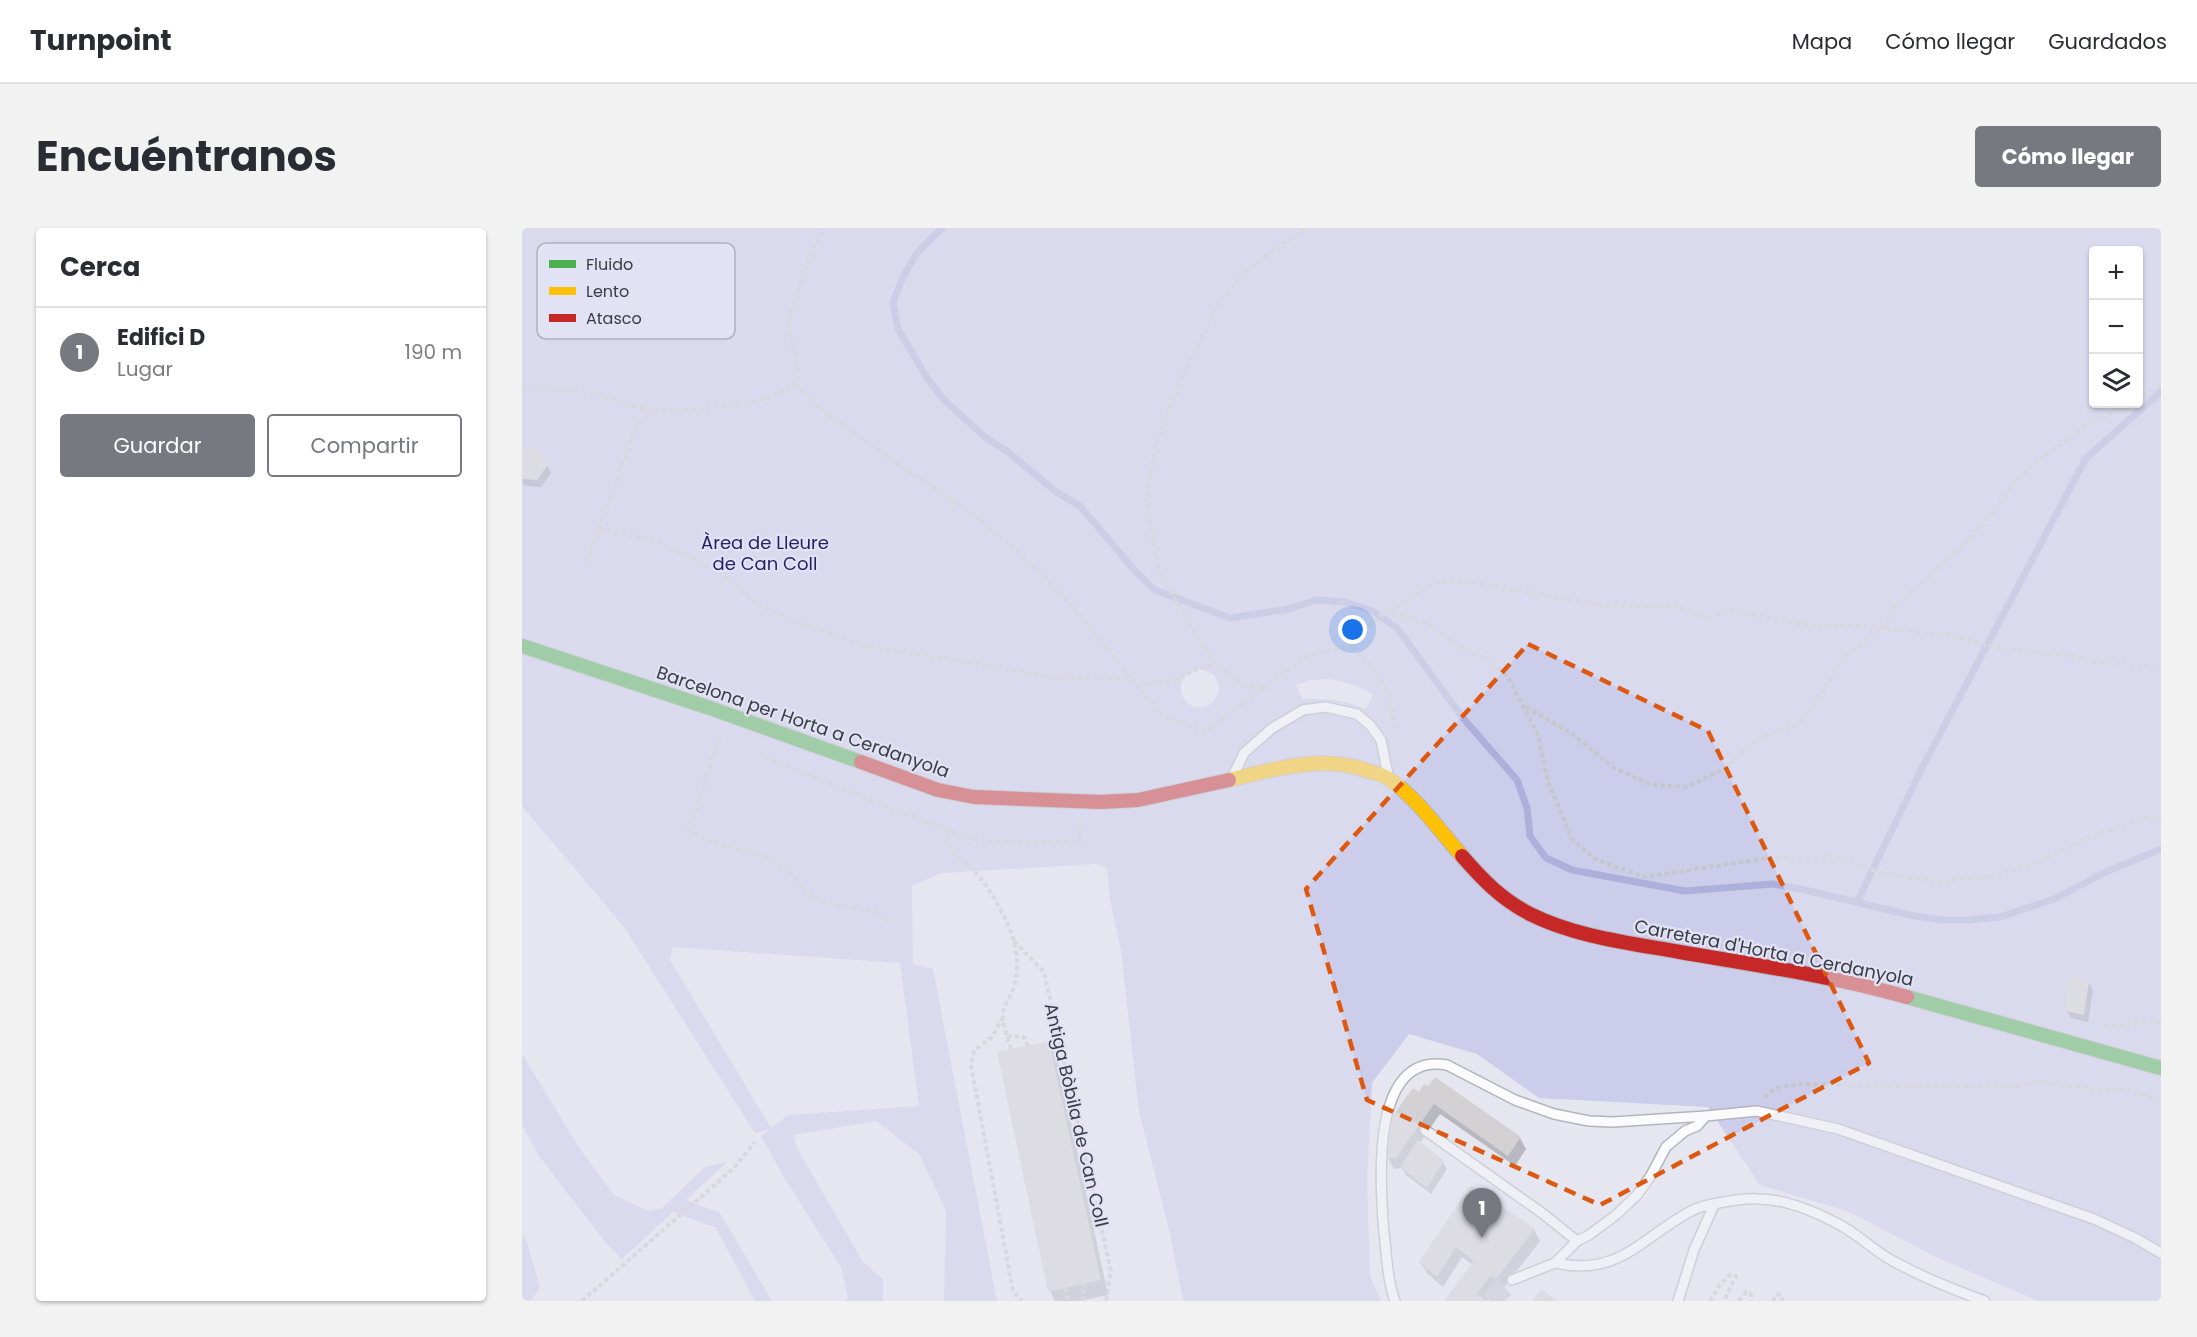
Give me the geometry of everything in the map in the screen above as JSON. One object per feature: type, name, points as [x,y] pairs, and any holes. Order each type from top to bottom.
[{"type":"street","name":"Barcelona per Horta a Cerdanyola","points":[[522,646],[727,715],[938,790],[974,797],[1080,801],[1138,800],[1316,762],[1341,763],[1388,778],[1412,799],[1491,889]]},
{"type":"street","name":"Carretera d'Horta a Cerdanyola","points":[[1491,889],[1528,913],[1559,927],[1635,944],[1774,968],[1887,991],[2161,1068]]},
{"type":"lane","points":[[1232,779],[1244,753],[1257,740],[1303,710],[1325,706],[1357,714],[1370,725],[1381,740],[1388,778]]},
{"type":"lane","points":[[1395,1301],[1388,1273],[1380,1184],[1388,1112],[1393,1095],[1402,1080],[1418,1067],[1428,1064],[1448,1065],[1515,1101],[1554,1114],[1589,1121],[1613,1122],[1757,1112],[1811,1122],[1864,1137],[2094,1219],[2161,1253]]},
{"type":"lane","points":[[1512,1280],[1555,1263],[1577,1241],[1603,1226],[1627,1205],[1650,1177],[1666,1147],[1685,1131],[1697,1126],[1706,1116]]},
{"type":"lane","points":[[1425,1130],[1542,1213],[1577,1241]]},
{"type":"lane","points":[[1555,1263],[1573,1267],[1593,1266],[1614,1260],[1636,1249],[1692,1210],[1759,1199],[1797,1206],[1840,1225],[1892,1261],[1954,1290],[1985,1301]]},
{"type":"lane","points":[[1678,1301],[1694,1250],[1714,1205]]},
{"type":"path","points":[[522,388],[582,391],[657,411],[696,410],[742,403],[790,390],[796,383],[797,357],[789,322],[804,270],[824,228]]},
{"type":"path","points":[[1262,688],[1246,686],[1216,664],[1205,650],[1160,574],[1146,499],[1158,437],[1181,380],[1217,307],[1239,279],[1264,257],[1306,228]]},
{"type":"path","points":[[796,383],[824,411],[896,463],[968,510],[1015,549],[1065,597],[1162,716],[1205,731],[1309,655],[1352,645],[1386,611],[1427,623],[1456,645],[1488,660],[1507,675],[1538,735],[1548,782],[1572,839],[1595,859],[1644,877],[1768,858],[1831,855],[1885,874],[1938,881],[1994,876],[2045,859],[2090,837],[2145,818],[2161,820]]},
{"type":"path","points":[[2143,397],[2161,385]]},
{"type":"path","points":[[1524,706],[1572,733],[1614,768],[1652,785],[1688,787],[1725,768],[1755,741],[1798,724],[1819,698],[1842,659],[1882,628],[1894,608],[1989,518],[2015,482],[2037,462],[2089,424],[2123,408]]},
{"type":"path","points":[[586,564],[636,426],[644,417],[657,411]]},
{"type":"path","points":[[599,529],[658,542],[706,565],[734,583],[751,600],[774,614],[864,646],[970,662],[1042,676],[1091,680],[1130,677]]},
{"type":"path","points":[[1390,612],[1436,582],[1446,581],[1474,583],[1602,605],[1677,607],[1707,618],[1731,610],[1801,624],[1882,628],[1950,635],[2018,651],[2064,654],[2103,663],[2161,665]]},
{"type":"path","points":[[1352,645],[1374,668],[1390,696],[1395,732],[1381,740]]},
{"type":"path","points":[[1136,685],[1174,680],[1216,664]]},
{"type":"path","points":[[727,715],[689,830],[709,841],[764,856],[788,868],[805,892],[824,903],[875,911],[886,922]]},
{"type":"path","points":[[742,721],[748,738],[763,757],[781,762],[977,840],[1015,843],[1079,842],[1080,801]]},
{"type":"path","name":"Antiga Bòbila de Can Coll","points":[[945,829],[950,848],[956,857],[975,872],[985,884],[1014,940],[1044,972],[1111,1271],[1106,1301]]},
{"type":"path","name":"Antiga Bòbila de Can Coll","points":[[1014,940],[1017,960],[1013,990],[1004,1007],[1003,1017],[992,1037],[974,1051],[970,1065],[1013,1291],[1022,1301]]},
{"type":"path","points":[[1003,1017],[1011,1049]]},
{"type":"path","points":[[1007,1036],[1024,1037],[1028,1046]]},
{"type":"path","points":[[1757,1112],[1768,1092],[1775,1088],[1801,1084],[1991,1087],[2040,1082],[2135,1091],[2161,1102]]},
{"type":"path","points":[[582,1301],[734,1168],[755,1142]]},
{"type":"path","points":[[1710,1301],[1725,1279],[1730,1275],[1736,1276],[1724,1301]]},
{"type":"path","points":[[1083,1301],[1084,1284]]},
{"type":"path","points":[[1065,1288],[1068,1301]]},
{"type":"path","points":[[1739,1301],[1746,1292],[1751,1294],[1751,1301]]},
{"type":"path","points":[[1773,1301],[1777,1294],[1782,1296],[1782,1301]]},
{"type":"highlighted area","points":[[1528,644],[1708,731],[1869,1063],[1600,1205],[1367,1100],[1306,889]]},
{"type":"green space","name":"Àrea de Lleure de Can Coll","points":[[522,228],[2161,228],[2161,1301],[2038,1301],[1938,1258],[1847,1211],[1760,1185],[1708,1107],[1539,1098],[1477,1054],[1409,1034],[1372,1083],[1367,1178],[1370,1276],[1381,1301],[1183,1301],[1170,1234],[1139,1111],[1121,951],[1111,905],[1107,869],[1096,864],[941,873],[912,886],[913,964],[933,969],[997,1301],[944,1301],[946,1211],[919,1154],[876,1121],[794,1135],[797,1148],[863,1262],[883,1279],[883,1301],[844,1301],[848,1297],[841,1267],[785,1179],[761,1136],[769,1129],[755,1133],[624,927],[522,806]],"holes":[[[1202,669],[1214,675],[1219,690],[1212,703],[1197,707],[1184,699],[1182,684],[1185,677]],[[1329,679],[1373,695],[1366,709],[1335,700],[1302,699],[1296,685],[1310,680]],[[673,947],[900,963],[919,1106],[788,1115],[771,1128],[670,960]]]},
{"type":"green space","points":[[522,1054],[578,1146],[614,1195],[648,1211],[662,1208],[705,1167],[727,1162],[686,1200],[720,1213],[772,1301],[755,1301],[716,1228],[673,1212],[622,1259],[606,1243],[539,1156],[522,1125]]},
{"type":"green space","points":[[522,1234],[526,1239],[540,1287],[532,1300],[522,1301]]},
{"type":"building","points":[[522,447],[540,448],[548,465],[537,480],[522,479]]},
{"type":"building","points":[[2069,977],[2089,981],[2084,1015],[2065,1011]]},
{"type":"building","points":[[1049,1041],[1101,1280],[1048,1292],[997,1052]]},
{"type":"building","points":[[1435,1077],[1521,1137],[1508,1156],[1434,1104],[1396,1158],[1387,1158],[1392,1117],[1413,1088],[1419,1092],[1424,1084],[1428,1086]]},
{"type":"building","points":[[1418,1140],[1444,1161],[1427,1188],[1400,1167]]},
{"type":"building","points":[[1471,1185],[1535,1229],[1496,1279],[1490,1276],[1477,1294],[1487,1301],[1444,1301],[1474,1261],[1456,1247],[1437,1277],[1419,1262]]},
{"type":"building","points":[[1541,1289],[1558,1301],[1532,1301]]},
{"type":"waterway","points":[[942,228],[917,253],[903,277],[893,302],[898,329],[927,378],[944,400],[985,437],[1008,452],[1055,491],[1080,506],[1135,571],[1155,590],[1230,618],[1289,609],[1316,600],[1345,602],[1373,611],[1397,628],[1463,718],[1517,780],[1527,808],[1530,836],[1546,858],[1572,870],[1685,891],[1773,884],[1914,916],[1942,920],[1969,920],[2000,917],[2054,899],[2108,871],[2161,849]]},
{"type":"waterway","points":[[1857,902],[1923,766],[2086,458],[2161,392]]},
{"type":"tunnel","points":[[1490,1301],[1512,1280]]},
{"type":"traffic: fast","points":[[522,646],[710,708],[861,762]]},
{"type":"traffic: fast","points":[[1907,997],[2161,1068]]},
{"type":"traffic: slow","points":[[1229,780],[1281,768],[1316,763],[1351,766],[1379,774],[1400,787],[1428,815],[1462,856]]},
{"type":"traffic: jam","points":[[861,762],[938,790],[974,797],[1100,802],[1138,800],[1229,780]]},
{"type":"traffic: jam","points":[[1462,856],[1485,881],[1510,902],[1548,922],[1584,934],[1822,977],[1907,997]]},
{"type":"place","name":"Edifici D","points":[[1482,1238]]}]
